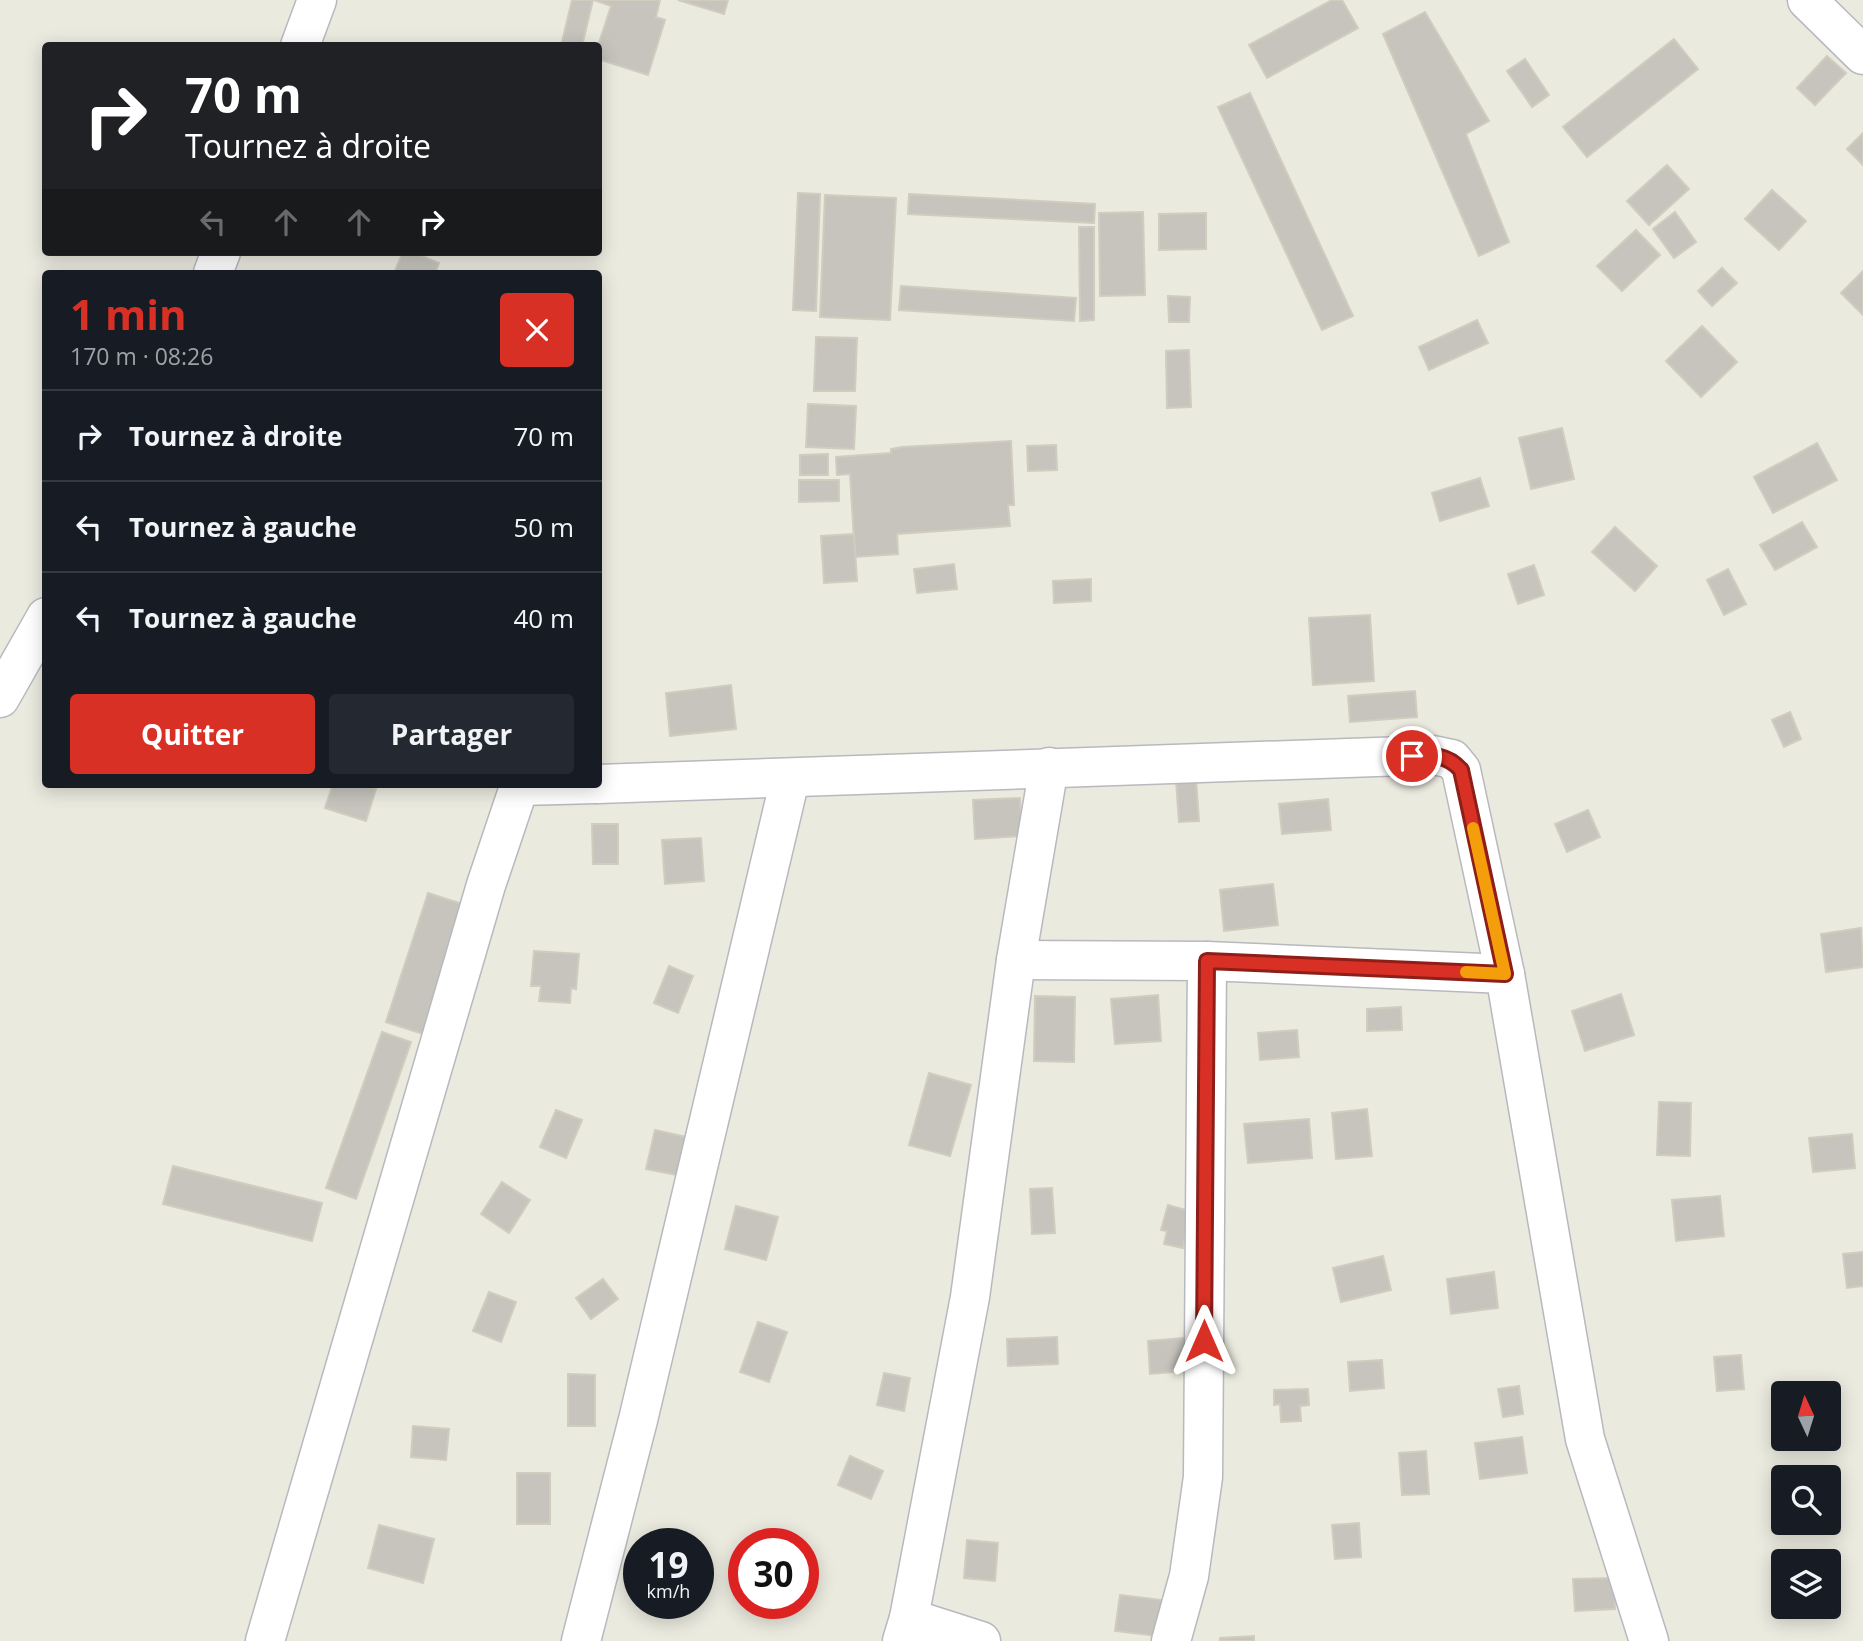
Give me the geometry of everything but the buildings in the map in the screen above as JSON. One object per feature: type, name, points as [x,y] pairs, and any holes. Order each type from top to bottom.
[{"type":"street","points":[[301,42],[317,0]]},
{"type":"street","points":[[1807,0],[1863,55]]},
{"type":"street","points":[[0,698],[42,624]]},
{"type":"street","points":[[602,784],[1433,755],[1452,759],[1461,770],[1505,974],[1585,1438],[1648,1641]]},
{"type":"street","points":[[981,1641],[905,1630],[970,1297],[1016,960],[1049,767]]},
{"type":"street","points":[[581,1641],[638,1420],[790,779]]},
{"type":"street","points":[[265,1641],[486,885],[519,788]]},
{"type":"street","points":[[1016,960],[1207,961],[1505,974]]},
{"type":"street","points":[[1171,1641],[1189,1576],[1203,1478],[1207,961]]},
{"type":"slow traffic","points":[[1466,972],[1505,974],[1473,828]]},
{"type":"route","points":[[1204,1341],[1207,961],[1505,974],[1461,770],[1452,759],[1433,755],[1412,756]]}]
